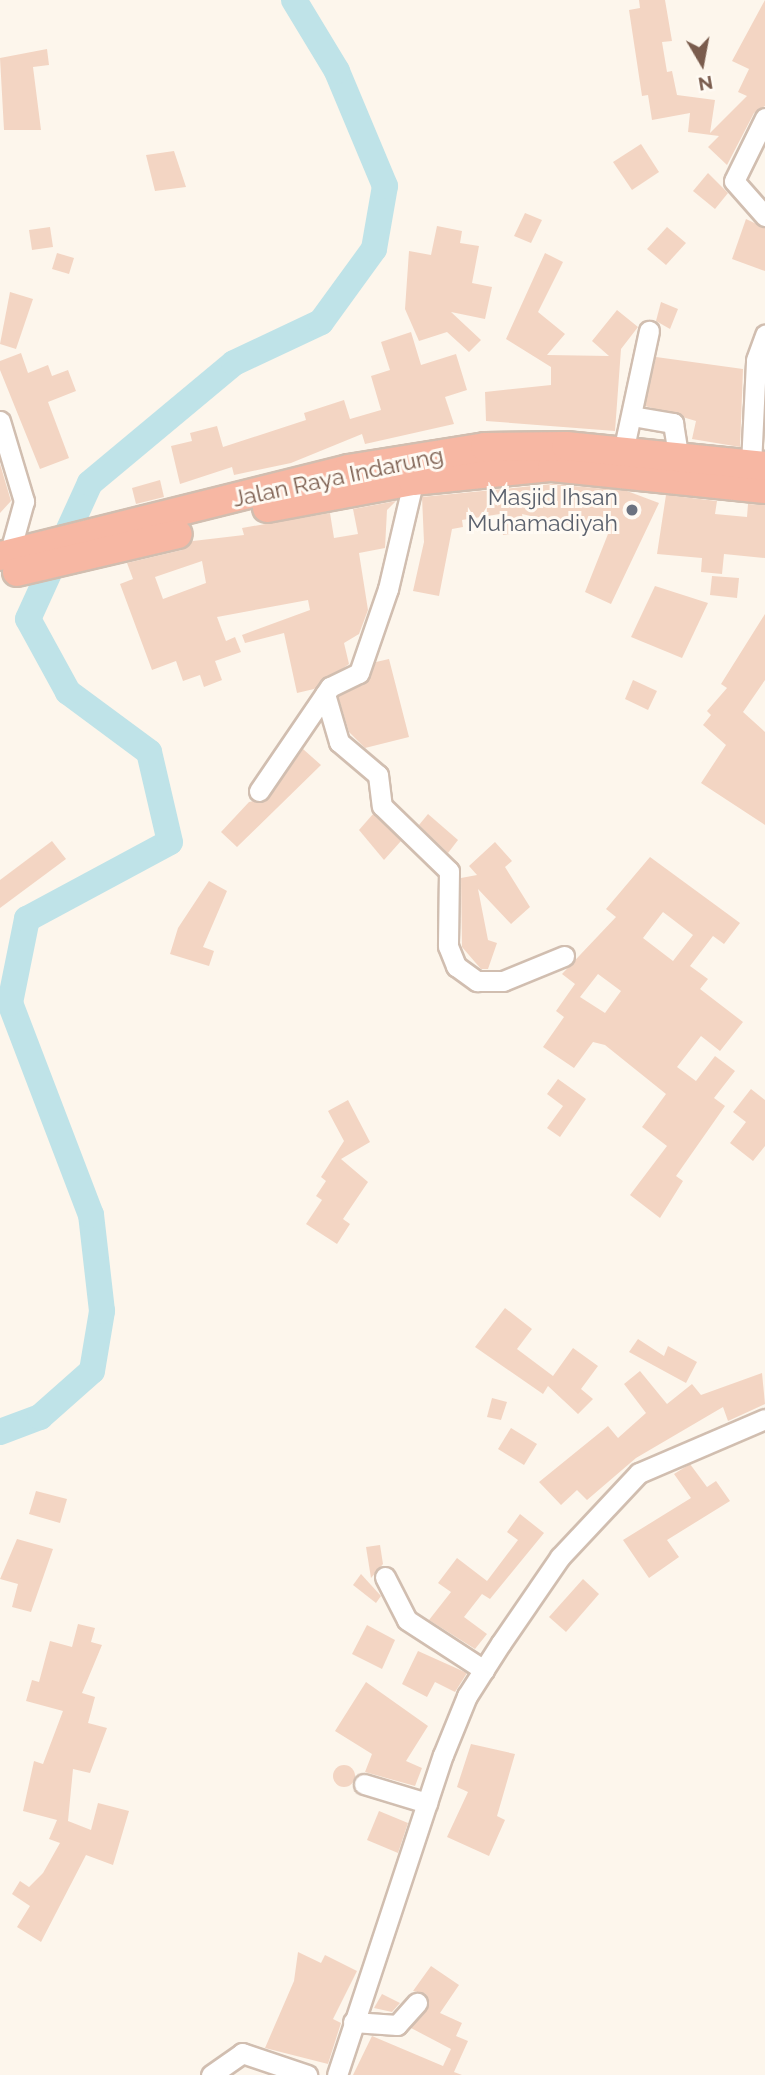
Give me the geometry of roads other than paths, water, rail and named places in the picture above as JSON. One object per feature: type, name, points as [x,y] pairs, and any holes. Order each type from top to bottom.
[{"type":"highway","name":"Jalan Raya Indarung","points":[[10,562],[99,557],[485,447],[623,452],[758,465]]},
{"type":"highway","name":"Jalan Raya Indarung","points":[[10,562],[117,531],[416,468],[593,467],[765,489]]},
{"type":"street","points":[[765,118],[733,181],[765,216]]},
{"type":"street","points":[[623,452],[649,331]]},
{"type":"street","points":[[758,465],[756,360],[765,335]]},
{"type":"street","points":[[632,416],[673,423],[678,457]]},
{"type":"street","points":[[0,421],[24,501],[10,562]]},
{"type":"street","points":[[259,791],[325,694],[359,673],[383,609],[416,468]]},
{"type":"street","points":[[325,694],[339,742],[378,775],[382,806],[449,871],[448,946],[456,966],[477,981],[503,981],[564,956]]},
{"type":"street","points":[[337,2075],[427,1803],[467,1696],[560,1557],[639,1473],[765,1419]]},
{"type":"street","points":[[385,1577],[388,1594],[407,1620],[484,1670]]},
{"type":"street","points":[[364,1784],[427,1803]]},
{"type":"street","points":[[353,2022],[397,2025],[417,2003]]},
{"type":"street","points":[[211,2075],[243,2053],[307,2075]]},
{"type":"waterway","points":[[0,1432],[40,1417],[92,1371],[102,1311],[91,1215],[10,1003],[27,919],[170,842],[149,752],[68,692],[28,619],[90,483],[234,363],[321,322],[374,249],[385,186],[337,71],[294,0]]},
{"type":"place","name":"Masjid Ihsan Muhamadiyah","points":[[632,510]]}]
